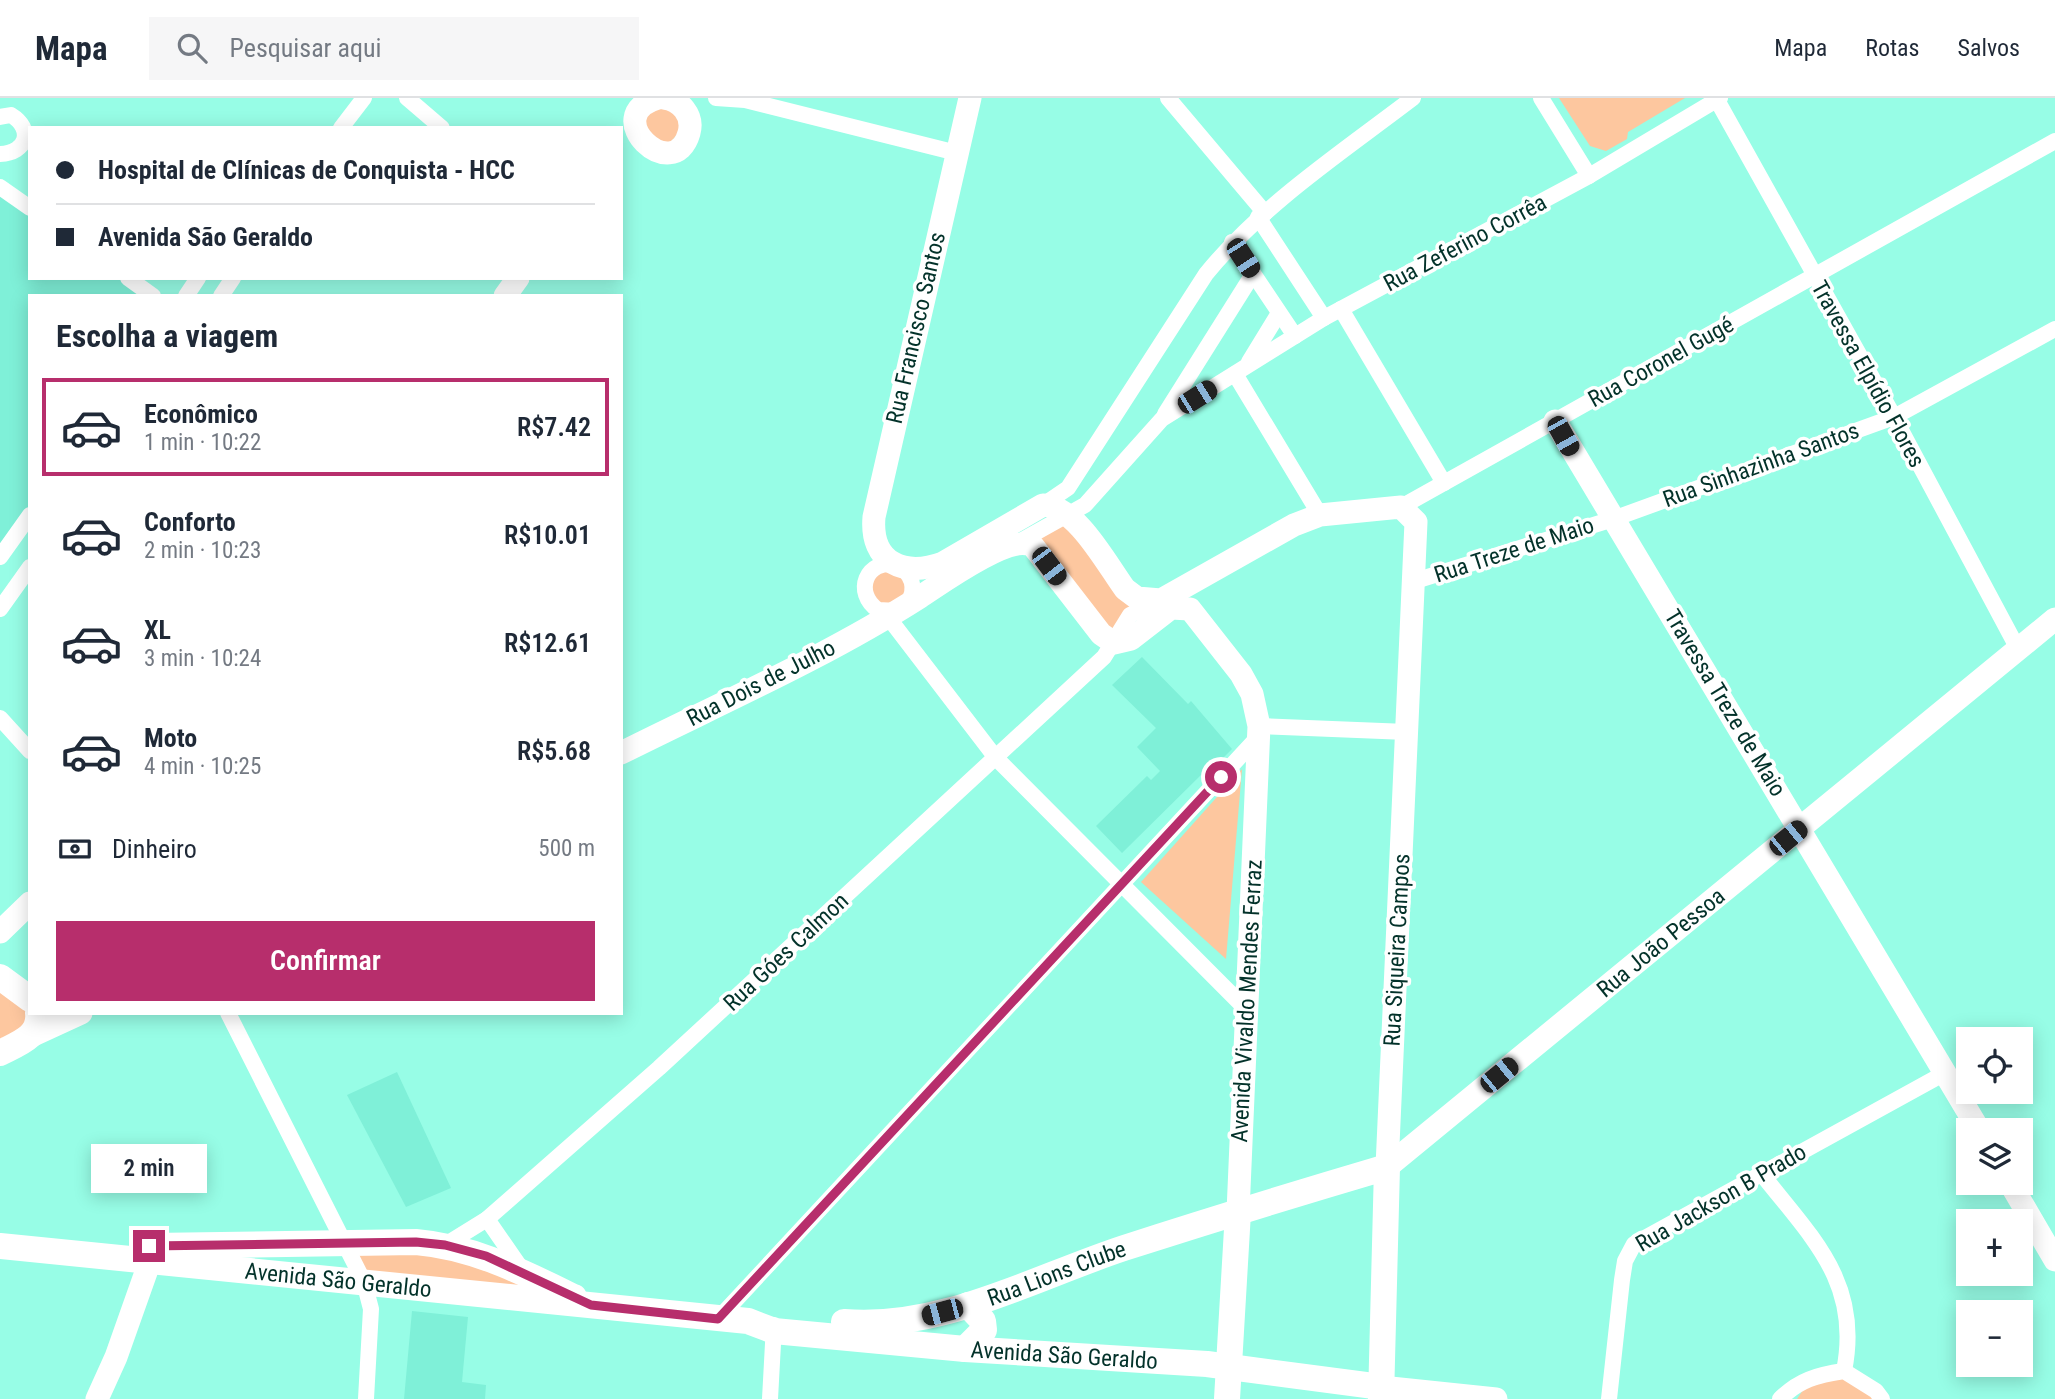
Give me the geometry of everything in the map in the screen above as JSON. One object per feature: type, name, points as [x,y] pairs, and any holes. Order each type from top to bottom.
[{"type":"main road","points":[[0,977],[28,998]]},
{"type":"main road","points":[[0,1053],[35,1025]]},
{"type":"main road","name":"Rua João Pessoa","points":[[1238,1212],[1387,1167]]},
{"type":"main road","name":"Rua Siqueira Campos","points":[[1381,1393],[1387,1167]]},
{"type":"main road","name":"Rua Lions Clube","points":[[774,1324],[862,1324],[916,1319],[968,1306],[1124,1248],[1238,1212]]},
{"type":"main road","name":"Avenida Vivaldo Mendes Ferraz","points":[[1227,1399],[1238,1212]]},
{"type":"main road","name":"Avenida São Geraldo","points":[[0,1231],[364,1282],[524,1286],[591,1305],[774,1324],[965,1349],[1227,1367],[1381,1393]]},
{"type":"main road","name":"Avenida São Geraldo","points":[[0,1246],[150,1253],[416,1242],[445,1245],[486,1256],[524,1286]]},
{"type":"main road","points":[[965,1349],[984,1330],[983,1321],[968,1306]]},
{"type":"street","points":[[0,154],[12,153],[25,142],[26,132],[20,120],[6,116],[6,98]]},
{"type":"street","points":[[343,126],[364,98]]},
{"type":"street","points":[[407,98],[440,126]]},
{"type":"street","points":[[716,98],[746,100],[957,153]]},
{"type":"street","name":"Rua Francisco Santos","points":[[895,563],[872,535],[874,517],[970,98]]},
{"type":"street","points":[[1168,98],[1261,215],[1324,318]]},
{"type":"street","points":[[897,611],[878,610],[866,599],[864,592],[867,576],[875,568],[895,563],[920,569],[943,563],[1068,488],[1206,274],[1233,242],[1261,215],[1413,98]]},
{"type":"street","points":[[1541,98],[1589,176]]},
{"type":"street","name":"Rua Zeferino Corrêa","points":[[1162,419],[1324,318],[1589,176],[1719,99]]},
{"type":"street","name":"Travessa Elpídio Flores","points":[[1719,99],[2018,649]]},
{"type":"street","points":[[651,102],[689,109],[689,134],[684,143],[674,150],[662,152],[650,149],[640,141],[636,129],[651,102]]},
{"type":"street","points":[[623,135],[651,102]]},
{"type":"street","name":"Rua Coronel Gugé","points":[[1152,600],[1201,578],[1294,525],[1320,515],[1401,507],[2055,141]]},
{"type":"street","points":[[0,187],[28,207]]},
{"type":"street","points":[[1233,242],[1295,336]]},
{"type":"street","points":[[1199,618],[1182,607],[1171,608],[1131,639],[1114,643],[1101,634],[1025,544],[1085,505],[1162,419],[1253,274]]},
{"type":"street","points":[[131,280],[149,294]]},
{"type":"street","points":[[1341,309],[1444,483]]},
{"type":"street","points":[[1279,313],[1240,370],[1320,515]]},
{"type":"street","name":"Rua Sinhazinha Santos","points":[[1613,519],[1894,417],[2055,329]]},
{"type":"street","name":"Travessa Treze de Maio","points":[[1555,421],[1972,1118]]},
{"type":"street","points":[[1043,505],[1054,505],[1070,515],[1125,589],[1152,600]]},
{"type":"street","name":"Rua Siqueira Campos","points":[[1387,1167],[1415,581],[1416,522],[1401,507]]},
{"type":"street","points":[[0,557],[28,518]]},
{"type":"street","name":"Rua Treze de Maio","points":[[1415,581],[1613,519]]},
{"type":"street","name":"Rua Dois de Julho","points":[[623,752],[897,611],[972,565],[1025,544]]},
{"type":"street","points":[[895,563],[910,577],[913,589],[897,611]]},
{"type":"street","points":[[0,609],[28,570]]},
{"type":"street","points":[[1199,618],[1191,593],[1201,578]]},
{"type":"street","name":"Rua Góes Calmon","points":[[445,1245],[487,1219],[659,1068],[1104,657],[1114,643],[1119,628],[1130,615],[1152,600]]},
{"type":"street","points":[[897,611],[996,758],[1247,1010]]},
{"type":"street","name":"Avenida Vivaldo Mendes Ferraz","points":[[1199,618],[1252,694],[1259,731],[1238,1212]]},
{"type":"street","name":"Rua João Pessoa","points":[[1387,1167],[2055,619]]},
{"type":"street","points":[[0,718],[28,749]]},
{"type":"street","points":[[718,1319],[1123,885],[1259,731],[1407,732]]},
{"type":"street","points":[[0,932],[28,905]]},
{"type":"street","points":[[35,1025],[73,1015]]},
{"type":"street","points":[[230,1015],[364,1282],[371,1309],[366,1399]]},
{"type":"street","name":"Rua Jackson B Prado","points":[[1609,1399],[1620,1296],[1630,1249],[1656,1230],[1945,1073]]},
{"type":"street","points":[[1761,1172],[1823,1252],[1837,1280],[1848,1312],[1849,1334],[1844,1371]]},
{"type":"street","points":[[2017,1195],[2055,1260]]},
{"type":"street","name":"Avenida São Geraldo","points":[[487,1219],[524,1286]]},
{"type":"street","points":[[97,1399],[116,1357],[150,1253]]},
{"type":"street","points":[[770,1399],[774,1324]]},
{"type":"street","points":[[1780,1399],[1795,1384],[1844,1371],[1875,1391],[1882,1399]]},
{"type":"street","name":"Avenida São Geraldo","points":[[1381,1393],[1496,1399]]},
{"type":"shaded area","points":[[1559,98],[1685,98],[1628,132],[1627,139],[1606,151],[1590,146]]},
{"type":"shaded area","points":[[652,100],[690,120],[662,152],[638,113]]},
{"type":"shaded area","points":[[0,187],[28,207],[28,280],[131,280],[150,294],[28,294],[28,518],[0,557]]},
{"type":"shaded area","points":[[1070,521],[1136,599],[1113,640],[1038,548],[1042,535]]},
{"type":"shaded area","points":[[891,564],[913,589],[878,610],[867,576]]},
{"type":"shaded area","points":[[1142,657],[1188,704],[1191,701],[1232,749],[1207,774],[1204,772],[1122,853],[1096,826],[1147,776],[1151,780],[1160,771],[1137,747],[1156,728],[1112,685]]},
{"type":"shaded area","points":[[1242,769],[1226,959],[1141,882]]},
{"type":"shaded area","points":[[0,977],[28,1004],[28,1015],[36,1015],[0,1053]]},
{"type":"shaded area","points":[[397,1072],[451,1188],[406,1207],[347,1095]]},
{"type":"shaded area","points":[[345,1245],[486,1256],[528,1291],[364,1282]]},
{"type":"shaded area","points":[[412,1311],[468,1317],[462,1382],[486,1385],[485,1399],[404,1399]]},
{"type":"shaded area","points":[[1828,1376],[1847,1378],[1887,1399],[1797,1399],[1803,1390]]},
{"type":"route","points":[[149,1246],[416,1242],[445,1245],[486,1256],[591,1305],[718,1319],[1221,777]]}]
